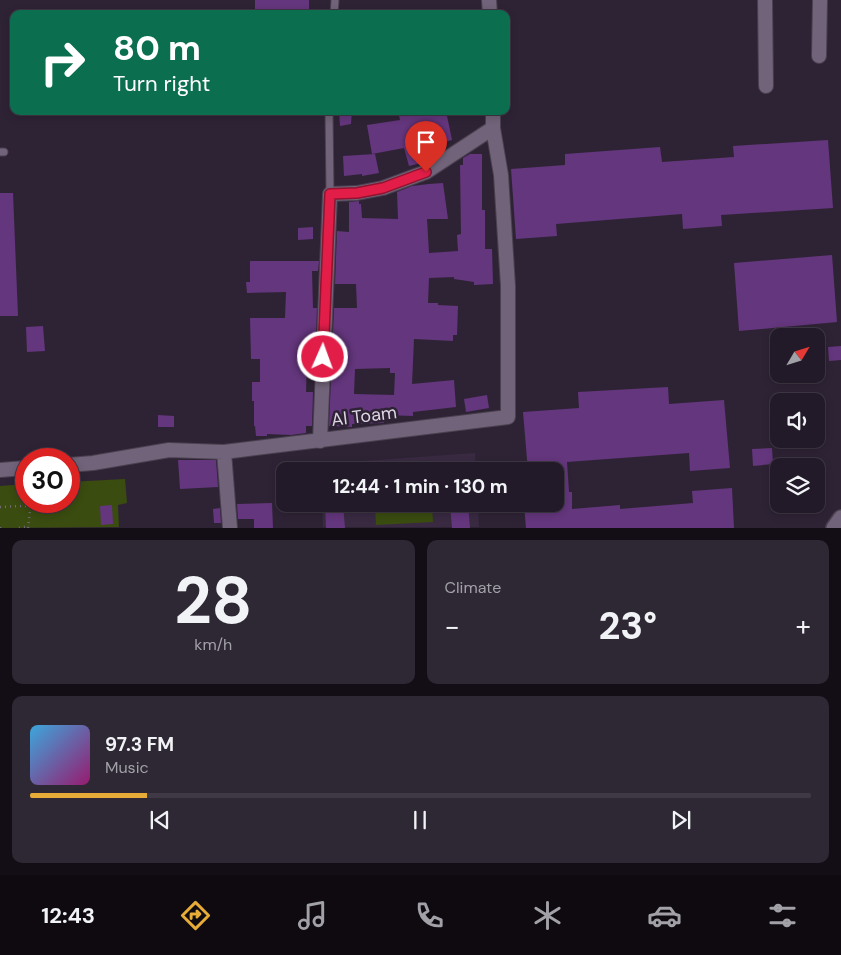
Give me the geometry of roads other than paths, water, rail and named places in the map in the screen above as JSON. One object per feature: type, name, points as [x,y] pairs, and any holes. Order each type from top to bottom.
[{"type":"street","points":[[764,0],[766,86]]},
{"type":"street","points":[[819,56],[820,0]]},
{"type":"street","points":[[320,441],[330,194],[357,193],[383,188],[426,172],[493,128],[493,115]]},
{"type":"street","name":"Al Toam","points":[[80,464],[169,450],[224,452],[508,417],[508,286],[501,175],[493,128]]},
{"type":"street","points":[[224,452],[230,528]]},
{"type":"street","points":[[0,470],[15,469]]},
{"type":"street","points":[[834,528],[841,518]]},
{"type":"lane","points":[[329,115],[330,194]]}]
